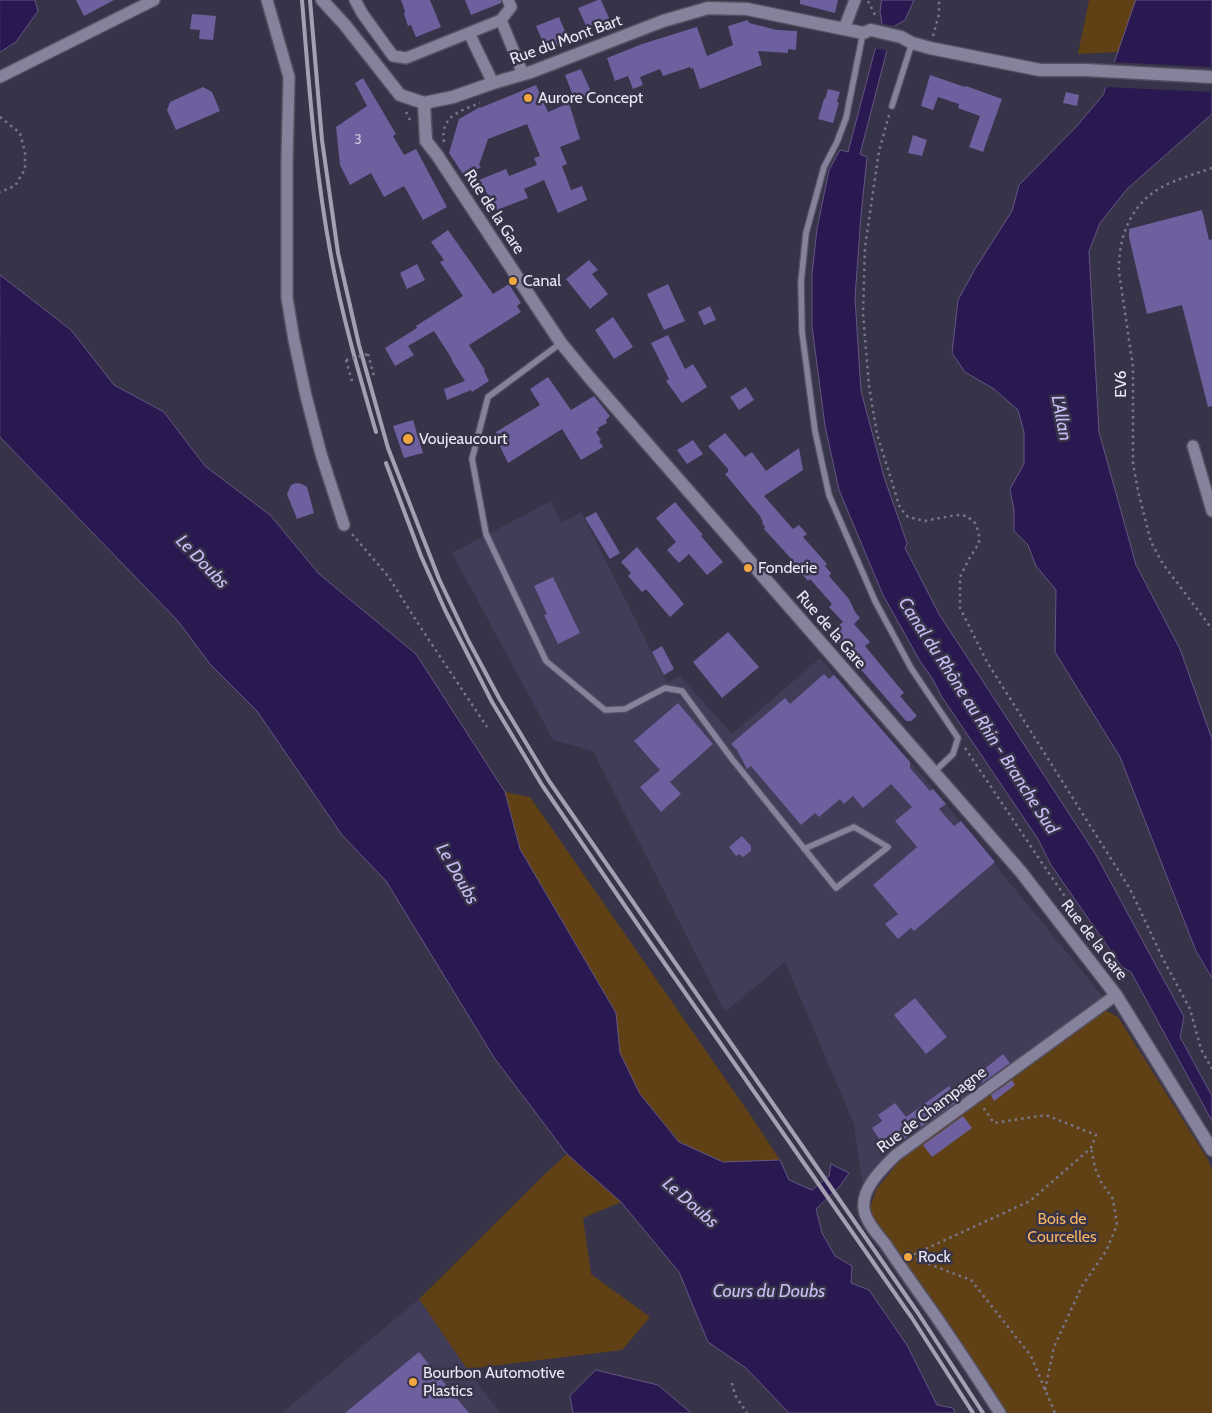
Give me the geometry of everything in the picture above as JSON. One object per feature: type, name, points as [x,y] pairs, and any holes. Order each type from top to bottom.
[{"type":"main road","points":[[322,0],[345,25],[400,95],[424,103]]},
{"type":"main road","name":"Rue du Mont Bart","points":[[424,103],[453,97],[543,68],[663,21],[708,8],[747,9],[844,29],[871,28],[930,48],[1040,70],[1086,70],[1212,78]]},
{"type":"main road","name":"Rue de la Gare","points":[[424,103],[426,141],[562,343],[589,377],[1021,872],[1116,995],[1212,1150]]},
{"type":"street","points":[[0,77],[154,0]]},
{"type":"street","points":[[267,0],[289,77],[287,298],[308,406],[344,525]]},
{"type":"street","points":[[355,0],[362,13],[393,56],[406,58],[501,20],[510,7],[508,0]]},
{"type":"street","points":[[844,29],[855,0]]},
{"type":"street","points":[[501,20],[523,74]]},
{"type":"street","points":[[469,33],[493,83]]},
{"type":"street","points":[[1193,446],[1212,511]]},
{"type":"street","name":"Rue de Champagne","points":[[1000,1413],[865,1215],[864,1199],[876,1176],[896,1155],[1116,995]]},
{"type":"lane","points":[[871,28],[846,118],[837,142],[824,167],[806,233],[801,282],[802,332],[815,431],[829,496],[875,601],[911,668],[958,738],[952,754],[934,772]]},
{"type":"lane","points":[[892,106],[907,40]]},
{"type":"lane","points":[[562,343],[488,397],[472,460],[486,534],[546,661],[605,710],[625,709],[665,688],[682,690],[732,759],[804,849],[836,888],[888,847],[854,827],[804,849]]},
{"type":"path","points":[[868,0],[871,28]]},
{"type":"path","points":[[930,48],[939,14],[939,0]]},
{"type":"path","points":[[445,150],[443,134],[448,120],[455,113],[480,103]]},
{"type":"path","points":[[892,106],[879,151],[865,247],[863,314],[869,386],[877,434],[900,508],[908,517],[925,521],[956,514],[967,516],[975,523],[979,532],[979,543],[960,577],[960,608],[987,662],[1130,889],[1163,959],[1190,1009],[1201,1050],[1212,1070]]},
{"type":"path","points":[[0,117],[20,133],[25,152],[25,169],[15,186],[0,192]]},
{"type":"path","name":"EV6","points":[[1212,168],[1160,188],[1140,205],[1126,227],[1121,242],[1119,272],[1133,366],[1132,463],[1151,542],[1162,564],[1212,629]]},
{"type":"path","points":[[352,381],[346,360],[368,354],[374,376]]},
{"type":"path","points":[[344,525],[388,576],[487,726]]},
{"type":"path","points":[[958,738],[1124,981],[1116,995]]},
{"type":"path","points":[[976,1096],[994,1124],[1046,1115],[1096,1135],[1091,1148],[1030,1201],[908,1257],[971,1280],[1031,1356],[1055,1413]]},
{"type":"path","points":[[1045,1390],[1054,1347],[1082,1286],[1106,1251],[1117,1225],[1113,1199],[1101,1182],[1095,1168],[1091,1148]]},
{"type":"path","points":[[732,1383],[735,1395],[747,1413]]},
{"type":"shaded area","points":[[551,501],[561,523],[581,512],[667,682],[680,676],[732,734],[820,658],[925,779],[1104,998],[905,1139],[862,1182],[854,1124],[785,962],[725,1012],[593,751],[553,740],[452,553]]},
{"type":"shaded area","points":[[419,1299],[500,1413],[282,1413]]},
{"type":"green space","points":[[1089,0],[1136,0],[1118,52],[1078,54]]},
{"type":"green space","points":[[505,792],[530,797],[780,1160],[723,1162],[679,1142],[640,1094],[620,1053],[616,1013],[520,849]]},
{"type":"green space","name":"Bois de Courcelles","points":[[1105,1010],[1118,1017],[1207,1158],[1212,1169],[1212,1413],[1007,1413],[871,1220],[869,1211],[876,1190],[900,1160]]},
{"type":"green space","points":[[567,1154],[621,1202],[583,1218],[591,1274],[650,1317],[622,1350],[467,1369],[419,1299]]},
{"type":"water","points":[[0,0],[35,0],[38,11],[16,42],[0,52]]},
{"type":"water","name":"Canal du Rhône au Rhin - Branche Sud","points":[[882,0],[914,0],[905,20],[893,27],[860,154],[867,157],[855,298],[861,391],[884,477],[907,543],[905,548],[939,614],[1096,855],[1184,1017],[1180,1037],[1212,1096],[1212,1121],[1131,972],[1122,967],[1051,865],[1038,839],[942,697],[920,661],[883,595],[839,490],[825,426],[812,326],[812,274],[817,229],[829,170],[840,150],[848,152],[882,23],[880,12]]},
{"type":"water","name":"L'Allan","points":[[1136,0],[1212,0],[1212,114],[1127,189],[1100,223],[1089,251],[1099,432],[1136,565],[1180,649],[1212,739],[1212,978],[1196,951],[1120,757],[1055,652],[1056,590],[1036,566],[1028,545],[1014,531],[1014,510],[1010,489],[1024,464],[1024,432],[1018,410],[994,389],[965,372],[952,353],[958,300],[975,269],[1012,211],[1019,185],[1076,127],[1103,95]]},
{"type":"water","points":[[0,275],[71,330],[114,385],[164,412],[205,466],[270,515],[319,574],[416,654],[505,792],[520,849],[616,1013],[620,1053],[640,1094],[679,1142],[723,1162],[780,1160],[789,1180],[812,1190],[829,1176],[831,1164],[849,1173],[840,1186],[816,1209],[822,1233],[835,1256],[852,1266],[851,1283],[869,1290],[907,1345],[937,1405],[953,1408],[955,1413],[789,1413],[746,1368],[708,1342],[679,1272],[621,1202],[567,1154],[495,1059],[386,881],[342,835],[257,711],[210,664],[178,621],[0,437]]},
{"type":"water","points":[[596,1370],[658,1385],[691,1413],[573,1413],[570,1396]]},
{"type":"pier","points":[[880,23],[897,27],[895,28],[889,51],[873,48]]},
{"type":"pier","points":[[1112,62],[1212,67],[1212,92],[1104,87]]},
{"type":"building","points":[[76,0],[114,0],[84,16]]},
{"type":"building","points":[[401,0],[430,0],[441,27],[416,37],[411,25],[408,26]]},
{"type":"building","points":[[465,0],[501,0],[501,3],[471,15]]},
{"type":"building","points":[[601,0],[609,18],[587,28],[578,8]]},
{"type":"building","points":[[800,0],[838,0],[835,13],[800,4]]},
{"type":"building","points":[[192,14],[216,16],[213,40],[199,39],[200,30],[190,29]]},
{"type":"building","points":[[559,17],[569,41],[547,51],[536,26]]},
{"type":"building","points":[[748,20],[749,23],[777,30],[797,31],[796,50],[788,49],[788,53],[758,51],[762,65],[700,89],[693,68],[691,69],[690,67],[663,76],[660,69],[640,77],[643,85],[633,89],[628,76],[615,81],[607,58],[642,44],[697,27],[707,56],[733,45],[728,26]]},
{"type":"building","points":[[581,69],[592,94],[575,101],[565,75]]},
{"type":"building","points":[[930,75],[1002,99],[983,152],[969,147],[980,116],[958,108],[959,104],[938,97],[933,110],[921,106]]},
{"type":"building","points":[[363,78],[396,134],[393,136],[404,155],[416,149],[447,207],[423,220],[404,186],[384,197],[371,173],[350,185],[340,165],[336,127],[367,106],[355,83]]},
{"type":"building","points":[[536,85],[548,112],[569,103],[580,139],[560,147],[567,164],[562,166],[571,190],[582,186],[587,200],[558,213],[544,180],[524,189],[528,198],[494,211],[488,195],[479,180],[506,169],[509,176],[537,165],[534,158],[540,156],[527,124],[488,139],[479,165],[481,167],[465,177],[449,153],[459,119],[480,107]]},
{"type":"building","points":[[203,87],[212,92],[220,111],[176,130],[167,110],[170,102]]},
{"type":"building","points":[[828,89],[840,92],[833,123],[818,119]]},
{"type":"building","points":[[1066,92],[1079,95],[1077,106],[1063,103]]},
{"type":"building","points":[[913,135],[927,140],[922,156],[908,153]]},
{"type":"building","points":[[1202,210],[1209,240],[1212,239],[1212,406],[1208,407],[1182,305],[1147,314],[1129,237],[1129,229]]},
{"type":"building","points":[[448,230],[493,294],[509,284],[521,303],[517,306],[521,312],[469,345],[485,370],[489,381],[472,392],[471,390],[447,400],[444,389],[465,381],[434,331],[408,346],[414,355],[395,366],[385,348],[463,296],[440,262],[444,260],[431,242]]},
{"type":"building","points":[[589,260],[598,270],[592,274],[608,294],[590,309],[566,279]]},
{"type":"building","points":[[417,264],[425,280],[407,289],[400,273]]},
{"type":"building","points":[[668,284],[685,321],[664,330],[647,294]]},
{"type":"building","points":[[710,306],[716,320],[704,325],[698,312]]},
{"type":"building","points":[[613,317],[633,347],[614,359],[595,330]]},
{"type":"building","points":[[668,335],[685,369],[693,364],[707,387],[682,403],[666,381],[669,379],[651,343]]},
{"type":"building","points":[[548,377],[571,410],[594,396],[610,416],[606,420],[607,423],[598,428],[599,430],[596,432],[603,447],[581,460],[562,429],[508,463],[498,442],[496,432],[540,405],[530,389]]},
{"type":"building","points":[[746,387],[754,400],[739,410],[730,397]]},
{"type":"building","name":"Voujeaucourt","points":[[413,420],[423,453],[404,458],[393,426]]},
{"type":"building","points":[[725,433],[745,457],[752,452],[766,471],[799,448],[803,470],[764,496],[793,529],[799,525],[807,534],[803,537],[827,564],[825,566],[831,573],[829,576],[849,599],[860,618],[854,624],[870,642],[865,646],[904,693],[900,696],[917,716],[911,721],[906,721],[829,633],[843,622],[829,607],[832,604],[810,579],[808,581],[795,566],[796,564],[764,529],[765,527],[760,516],[725,474],[728,472],[728,469],[708,446]]},
{"type":"building","points":[[693,440],[703,454],[687,464],[677,450]]},
{"type":"building","points":[[296,483],[307,487],[314,513],[297,519],[287,494],[291,485]]},
{"type":"building","points":[[675,502],[723,562],[707,575],[689,554],[679,563],[667,550],[676,542],[656,518]]},
{"type":"building","points":[[596,512],[620,553],[610,559],[585,518]]},
{"type":"building","points":[[637,547],[684,604],[670,617],[646,589],[642,592],[628,576],[631,573],[621,562]]},
{"type":"building","points":[[553,577],[580,633],[558,644],[544,615],[547,614],[534,586]]},
{"type":"building","points":[[728,632],[759,667],[722,698],[693,662]]},
{"type":"building","points":[[662,646],[674,669],[664,675],[652,652]]},
{"type":"building","points":[[824,674],[829,679],[834,675],[910,762],[910,768],[930,791],[933,789],[946,804],[939,809],[954,826],[961,821],[995,862],[914,931],[911,928],[898,939],[885,924],[898,914],[873,885],[917,847],[895,821],[912,807],[891,784],[863,808],[853,796],[844,804],[840,799],[819,817],[815,813],[801,825],[751,766],[747,769],[737,750],[731,744],[785,698],[790,704]]},
{"type":"building","points":[[678,703],[713,744],[670,782],[681,794],[661,812],[640,787],[660,770],[634,741]]},
{"type":"building","points":[[742,836],[751,846],[751,851],[743,857],[739,854],[736,856],[729,847]]},
{"type":"building","points":[[915,998],[947,1037],[926,1054],[894,1015]]},
{"type":"building","points":[[1003,1054],[1010,1063],[982,1083],[977,1075]]},
{"type":"building","points":[[1012,1080],[1015,1085],[994,1101],[991,1095]]},
{"type":"building","points":[[949,1086],[959,1100],[887,1151],[872,1128],[882,1121],[878,1115],[895,1103],[906,1117]]},
{"type":"building","points":[[963,1116],[972,1128],[932,1157],[923,1145]]},
{"type":"building","name":"Bourbon Automotive Plastics","points":[[419,1352],[469,1413],[345,1413]]},
{"type":"railway","points":[[302,0],[313,128],[325,224],[346,323],[376,432]]},
{"type":"railway","points":[[310,0],[322,140],[338,253],[359,345],[388,448],[439,579],[468,640],[499,698],[549,781],[918,1313],[983,1413]]},
{"type":"railway","points":[[386,463],[421,556],[445,610],[492,702],[542,785],[912,1318],[973,1413]]},
{"type":"place","name":"Aurore Concept","points":[[528,98]]},
{"type":"place","name":"Canal","points":[[513,281]]},
{"type":"place","name":"Voujeaucourt","points":[[408,439]]},
{"type":"place","name":"Fonderie","points":[[748,568]]},
{"type":"place","name":"Rock","points":[[908,1257]]},
{"type":"place","name":"Bourbon Automotive Plastics","points":[[413,1382]]},
{"type":"water label","name":"Le Doubs","points":[[202,562]]},
{"type":"water label","name":"Le Doubs","points":[[457,874]]},
{"type":"water label","name":"Le Doubs","points":[[690,1203]]},
{"type":"water label","name":"Cours du Doubs","points":[[769,1292]]}]
